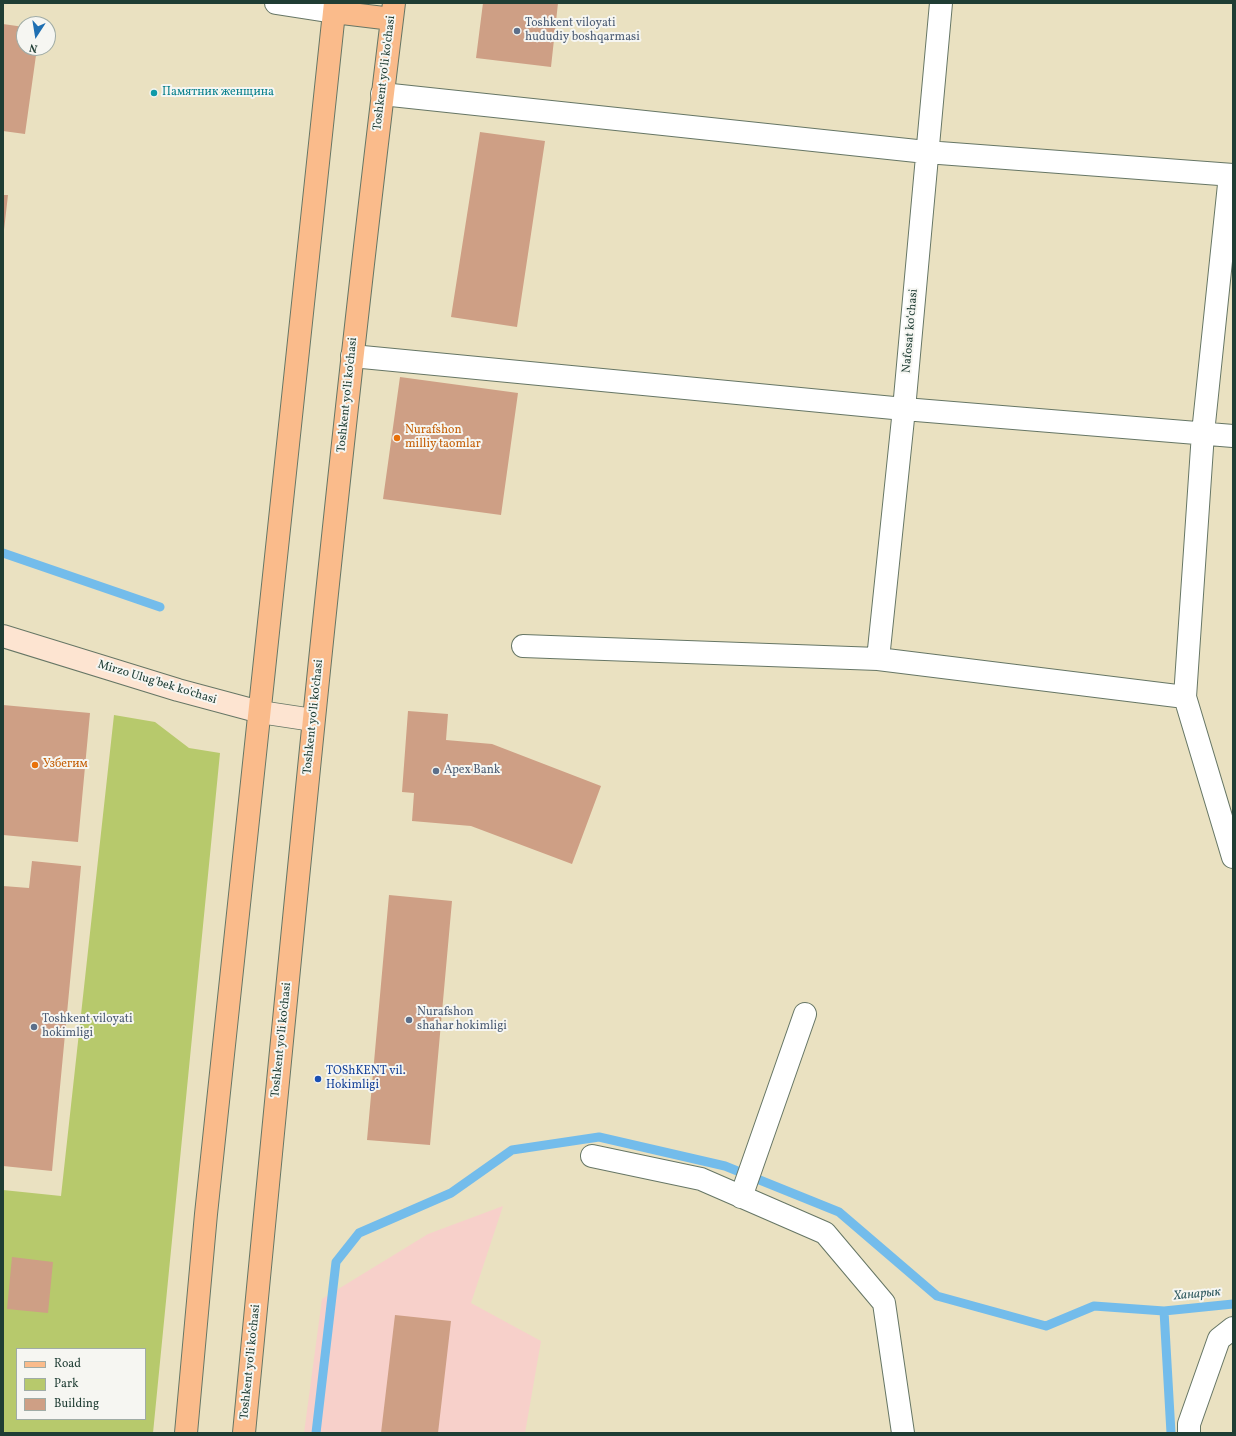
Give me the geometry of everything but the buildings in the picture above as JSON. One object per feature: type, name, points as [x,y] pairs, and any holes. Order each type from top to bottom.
[{"type":"main road","points":[[186,1433],[206,1214],[335,7],[394,11]]},
{"type":"main road","name":"Toshkent yo'li ko'chasi","points":[[244,1433],[313,720],[352,356],[382,94],[394,11]]},
{"type":"street","points":[[276,3],[335,7]]},
{"type":"street","name":"Nafosat ko‘chasi","points":[[878,660],[904,409],[926,152],[941,3]]},
{"type":"street","points":[[382,94],[926,152],[1231,175],[1203,433],[1186,697],[1233,857]]},
{"type":"street","points":[[352,356],[904,409],[1233,436]]},
{"type":"street","name":"Mirzo Ulug'bek ko'chasi","points":[[3,636],[178,690],[260,712],[313,720]]},
{"type":"street","points":[[522,646],[878,660],[1186,697]]},
{"type":"street","points":[[743,1192],[805,1014]]},
{"type":"street","points":[[592,1156],[701,1179],[743,1192],[825,1232],[884,1304],[904,1433]]},
{"type":"street","points":[[1189,1433],[1189,1424],[1219,1339],[1233,1328]]},
{"type":"shaded area","points":[[503,1206],[471,1303],[541,1341],[525,1433],[304,1433],[322,1299],[428,1234]]},
{"type":"green space","points":[[114,715],[155,722],[189,748],[220,753],[153,1433],[3,1433],[3,1190],[61,1196]]},
{"type":"waterway","points":[[3,553],[160,607]]},
{"type":"waterway","name":"Ханарык","points":[[316,1433],[336,1262],[359,1233],[451,1193],[512,1150],[599,1137],[725,1166],[839,1212],[937,1296],[1046,1326],[1094,1306],[1164,1311],[1233,1304]]},
{"type":"waterway","points":[[1164,1311],[1171,1433]]},
{"type":"place","name":"Toshkent viloyati hududiy boshqarmasi","points":[[517,31]]},
{"type":"place","name":"Памятник женщина","points":[[154,93]]},
{"type":"place","name":"Nurafshon milliy taomlar","points":[[397,438]]},
{"type":"place","name":"Узбегим","points":[[35,765]]},
{"type":"place","name":"Apex Bank","points":[[436,771]]},
{"type":"place","name":"Nurafshon shahar hokimligi","points":[[409,1020]]},
{"type":"place","name":"Toshkent viloyati hokimligi","points":[[34,1027]]},
{"type":"place","name":"TOShKENT vil. Hokimligi","points":[[318,1079]]}]
